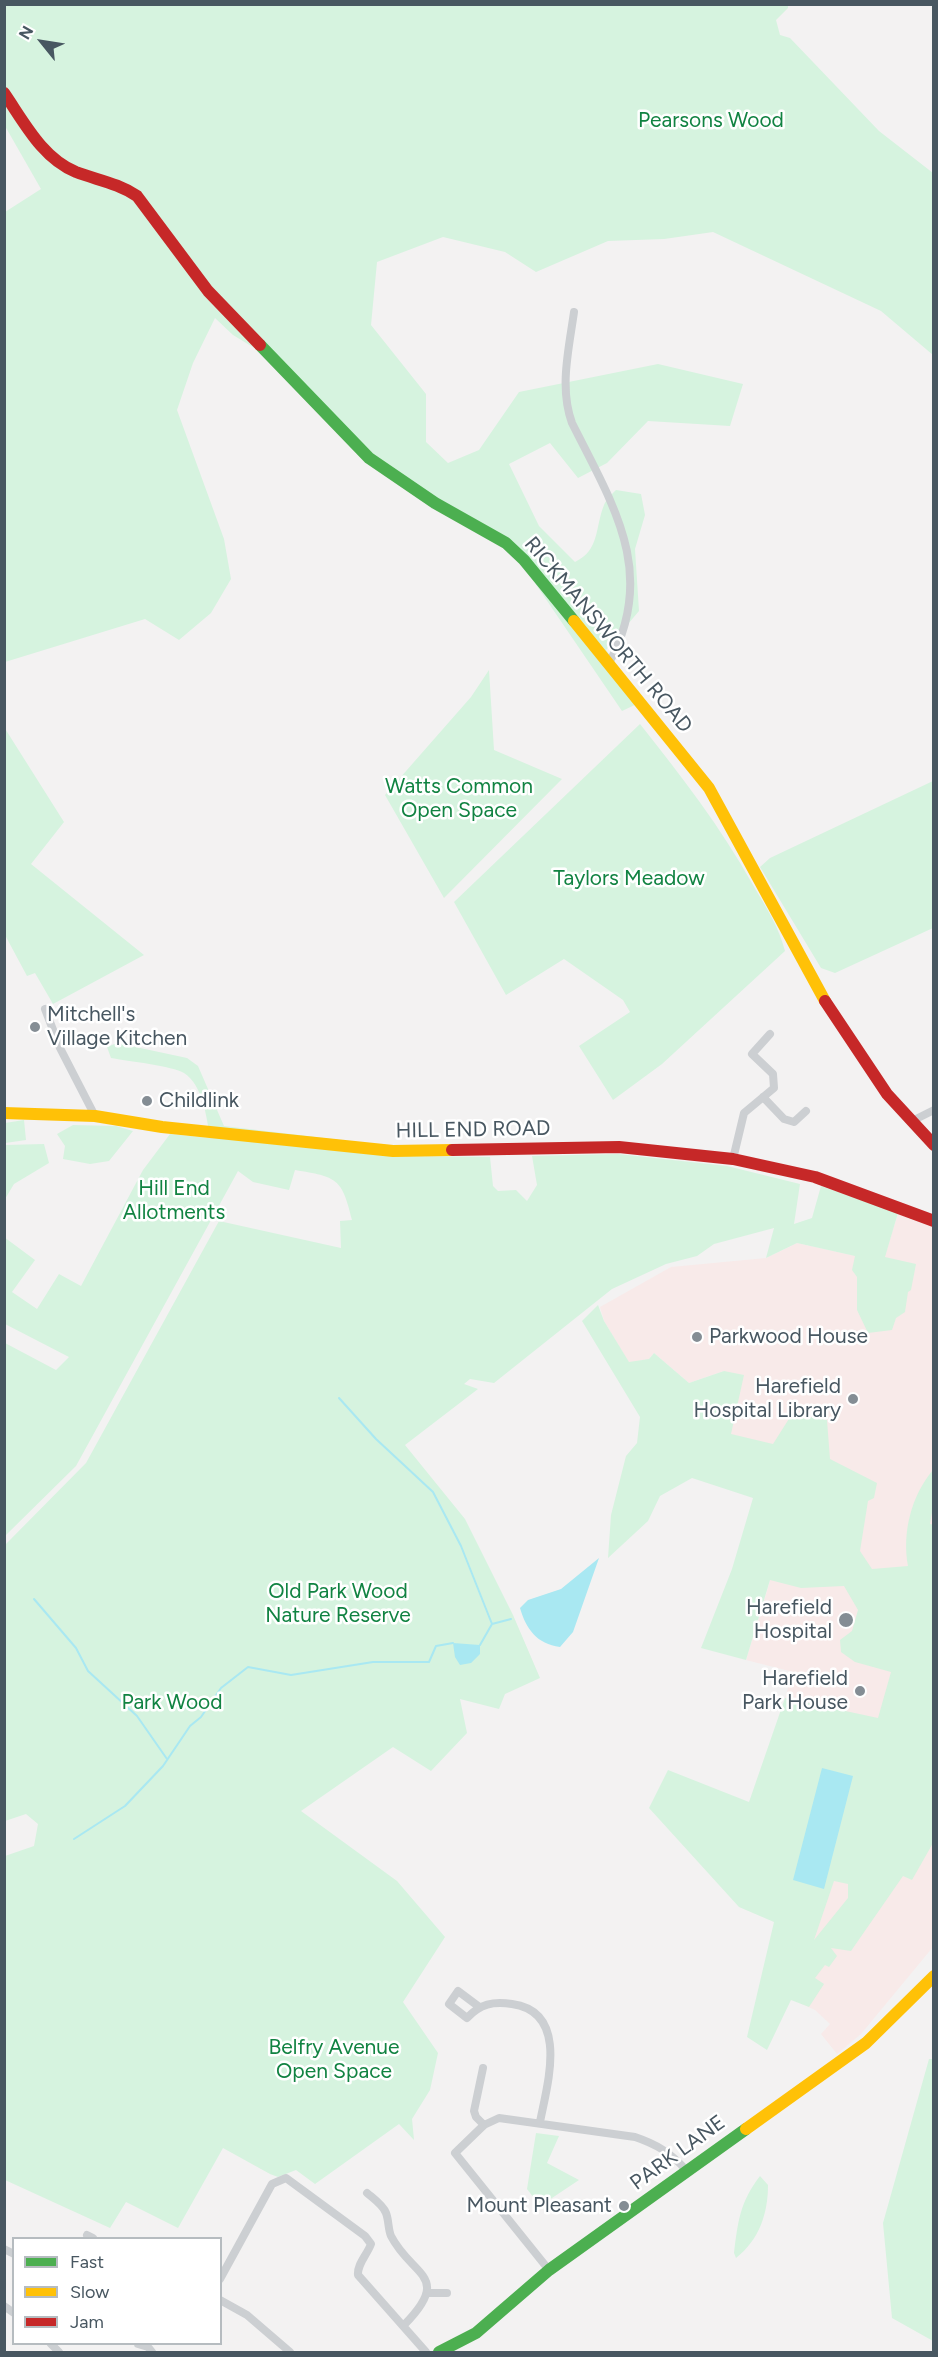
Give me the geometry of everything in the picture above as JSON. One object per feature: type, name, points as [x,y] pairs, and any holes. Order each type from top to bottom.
[{"type":"street","name":"RICKMANSWORTH ROAD","points":[[4,93],[45,150],[55,159],[76,172],[127,188],[137,196],[208,291],[369,458],[435,503],[506,543],[524,560],[709,788],[815,986],[887,1094],[933,1145]]},
{"type":"street","points":[[574,312],[566,379],[567,404],[572,423],[627,544],[632,583],[630,604],[609,663]]},
{"type":"street","points":[[45,1009],[60,1048],[95,1116]]},
{"type":"street","points":[[734,1159],[744,1113],[774,1088],[773,1074],[752,1054],[770,1034]]},
{"type":"street","points":[[763,1097],[784,1119],[794,1122],[806,1111]]},
{"type":"street","points":[[912,1120],[933,1110]]},
{"type":"street","name":"HILL END ROAD","points":[[4,1113],[95,1116],[162,1127],[393,1151],[619,1147],[734,1159],[815,1177],[933,1221]]},
{"type":"street","name":"PARK LANE","points":[[439,2352],[476,2333],[549,2270],[866,2043],[933,1976]]},
{"type":"street","points":[[478,2006],[499,2002],[517,2004],[535,2014],[547,2031],[552,2043],[552,2056],[540,2122]]},
{"type":"street","points":[[483,2068],[474,2111],[483,2124]]},
{"type":"street","points":[[549,2270],[455,2153],[483,2124],[499,2118],[635,2137],[656,2144],[674,2156],[686,2170]]},
{"type":"street","points":[[222,2275],[272,2184],[286,2178],[365,2236],[371,2244],[368,2254],[357,2268],[358,2276],[426,2352]]},
{"type":"street","points":[[367,2193],[386,2213],[392,2238],[425,2277],[427,2293],[417,2311],[404,2325]]},
{"type":"street","points":[[427,2293],[447,2293]]},
{"type":"street","points":[[222,2301],[247,2315],[290,2352]]},
{"type":"shaded area","name":"Harefield Hospital","points":[[898,1213],[933,1225],[933,1947],[861,2034],[837,2054],[821,2034],[830,2024],[815,2010],[791,1999],[846,1820],[924,1721],[872,1718],[785,1698],[793,1672],[746,1660],[770,1581],[754,1498],[731,1434],[724,1371],[689,1383],[654,1353],[649,1359],[629,1363],[604,1321],[600,1307],[671,1267],[766,1258],[797,1243],[883,1262]]},
{"type":"green space","name":"Pearsons Wood","points":[[4,5],[788,5],[788,8],[776,20],[780,35],[790,38],[879,131],[933,173],[933,355],[881,311],[713,232],[664,239],[608,241],[536,272],[505,252],[443,237],[377,262],[371,325],[426,394],[426,442],[448,463],[479,450],[519,392],[658,364],[743,384],[730,426],[648,421],[607,463],[578,478],[550,443],[509,464],[539,526],[575,562],[589,551],[593,544],[604,505],[613,493],[616,490],[641,494],[645,515],[635,549],[639,611],[606,650],[643,701],[622,711],[507,542],[397,477],[279,363],[233,335],[215,318],[193,363],[177,410],[224,539],[231,579],[211,613],[179,640],[145,619],[5,662],[5,212],[41,189],[5,126]]},
{"type":"green space","name":"Watts Common Open Space","points":[[489,670],[494,750],[562,779],[444,898],[385,795],[471,697]]},
{"type":"green space","name":"Taylors Meadow","points":[[640,724],[686,783],[727,842],[772,917],[785,951],[662,1064],[613,1100],[579,1046],[630,1012],[623,1000],[564,959],[506,995],[454,902]]},
{"type":"green space","points":[[4,727],[64,822],[31,864],[144,955],[53,1004],[35,973],[27,976],[5,935]]},
{"type":"green space","points":[[933,781],[933,928],[835,973],[821,968],[760,867],[770,858]]},
{"type":"green space","points":[[117,1043],[187,1058],[198,1066],[224,1126],[383,1145],[404,1156],[490,1157],[493,1186],[498,1191],[516,1190],[527,1201],[537,1185],[532,1156],[618,1154],[727,1166],[800,1184],[794,1224],[812,1218],[821,1186],[898,1213],[885,1257],[916,1264],[905,1312],[896,1318],[892,1330],[868,1333],[857,1310],[857,1277],[852,1270],[855,1256],[797,1243],[766,1258],[774,1228],[714,1244],[697,1256],[666,1264],[612,1289],[494,1383],[470,1379],[464,1384],[478,1389],[405,1445],[465,1519],[513,1615],[540,1678],[505,1694],[499,1709],[460,1699],[467,1733],[431,1771],[393,1747],[301,1811],[397,1881],[445,1937],[403,2002],[438,2053],[430,2090],[412,2119],[414,2140],[399,2124],[315,2184],[296,2170],[278,2177],[270,2174],[223,2148],[178,2228],[126,2202],[110,2228],[5,2180],[5,1856],[34,1846],[38,1824],[26,1814],[5,1821],[5,1545],[86,1463],[219,1221],[341,1248],[340,1221],[352,1220],[345,1195],[336,1182],[329,1178],[295,1170],[289,1190],[253,1182],[238,1171],[76,1466],[5,1536],[5,1343],[56,1370],[69,1357],[5,1324],[4,1237],[35,1260],[12,1292],[37,1309],[59,1274],[81,1286],[143,1170],[170,1134],[210,1138],[200,1094],[190,1078],[178,1070],[111,1058],[107,1047]]},
{"type":"green space","points":[[24,1120],[26,1140],[5,1143],[5,1123]]},
{"type":"green space","points":[[73,1125],[116,1126],[133,1131],[109,1161],[90,1164],[63,1159],[65,1146],[57,1134]]},
{"type":"green space","points":[[44,1144],[49,1163],[14,1184],[5,1199],[5,1145]]},
{"type":"green space","points":[[598,1305],[604,1321],[629,1362],[649,1359],[654,1353],[689,1383],[724,1371],[744,1375],[731,1434],[773,1444],[792,1414],[827,1420],[830,1459],[877,1483],[874,1498],[868,1501],[860,1551],[872,1569],[908,1566],[906,1541],[910,1515],[919,1491],[933,1470],[933,1507],[930,1524],[934,1525],[933,1843],[912,1880],[903,1876],[851,1951],[831,1948],[837,1956],[829,1967],[825,1965],[815,1978],[824,1984],[809,2007],[791,2000],[767,2050],[747,2037],[774,1922],[739,1907],[649,1808],[668,1770],[749,1802],[785,1698],[878,1718],[891,1672],[855,1662],[841,1652],[840,1640],[852,1631],[858,1610],[844,1586],[801,1588],[770,1580],[746,1660],[701,1648],[732,1569],[753,1498],[692,1478],[660,1496],[648,1521],[608,1558],[611,1515],[626,1456],[637,1443],[640,1417],[582,1321]],"holes":[[[834,1881],[848,1884],[848,1898],[814,1940]]]},
{"type":"green space","points":[[929,2059],[933,2059],[933,2341],[892,2318],[883,2223]]},
{"type":"green space","points":[[536,2133],[559,2136],[547,2163],[579,2180],[540,2206],[527,2189]]},
{"type":"green space","points":[[760,2176],[768,2185],[764,2216],[751,2243],[736,2258],[734,2253],[741,2212],[748,2194]]},
{"type":"water","points":[[599,1558],[573,1632],[560,1647],[539,1639],[529,1629],[520,1608],[528,1600],[561,1589]]},
{"type":"water","points":[[453,1643],[480,1645],[480,1654],[471,1663],[460,1665],[455,1657]]},
{"type":"water","points":[[822,1768],[853,1776],[824,1889],[793,1880]]},
{"type":"waterway","points":[[339,1398],[376,1439],[433,1492],[461,1546],[492,1624]]},
{"type":"waterway","points":[[34,1599],[76,1648],[88,1671],[137,1716],[167,1759]]},
{"type":"waterway","points":[[480,1645],[492,1624],[511,1619]]},
{"type":"waterway","points":[[74,1839],[125,1806],[163,1766],[190,1726],[201,1717],[221,1688],[248,1667],[291,1675],[373,1662],[429,1662],[436,1646],[453,1643]]},
{"type":"traffic: fast","points":[[260,345],[369,458],[435,503],[506,543],[524,560],[574,621]]},
{"type":"traffic: fast","points":[[439,2352],[476,2333],[549,2270],[746,2129]]},
{"type":"traffic: slow","points":[[574,621],[709,788],[825,1001]]},
{"type":"traffic: slow","points":[[4,1113],[95,1116],[162,1127],[393,1151],[452,1150]]},
{"type":"traffic: slow","points":[[746,2129],[866,2043],[934,1976]]},
{"type":"traffic: jam","points":[[4,93],[35,138],[53,158],[76,172],[115,185],[137,196],[208,291],[260,345]]},
{"type":"traffic: jam","points":[[825,1001],[887,1094],[934,1145]]},
{"type":"traffic: jam","points":[[452,1150],[619,1147],[733,1159],[815,1177],[934,1221]]},
{"type":"place","name":"Mitchell's Village Kitchen","points":[[35,1027]]},
{"type":"place","name":"Childlink","points":[[147,1101]]},
{"type":"place","name":"Parkwood House","points":[[697,1337]]},
{"type":"place","name":"Harefield Hospital Library","points":[[853,1399]]},
{"type":"place","name":"Harefield Hospital","points":[[846,1620]]},
{"type":"place","name":"Harefield Park House","points":[[860,1691]]},
{"type":"place","name":"Mount Pleasant","points":[[624,2206]]},
{"type":"park label","name":"Hill End Allotments","points":[[174,1201]]},
{"type":"park label","name":"Old Park Wood Nature Reserve","points":[[338,1604]]},
{"type":"park label","name":"Park Wood","points":[[172,1703]]},
{"type":"park label","name":"Belfry Avenue Open Space","points":[[334,2060]]}]
